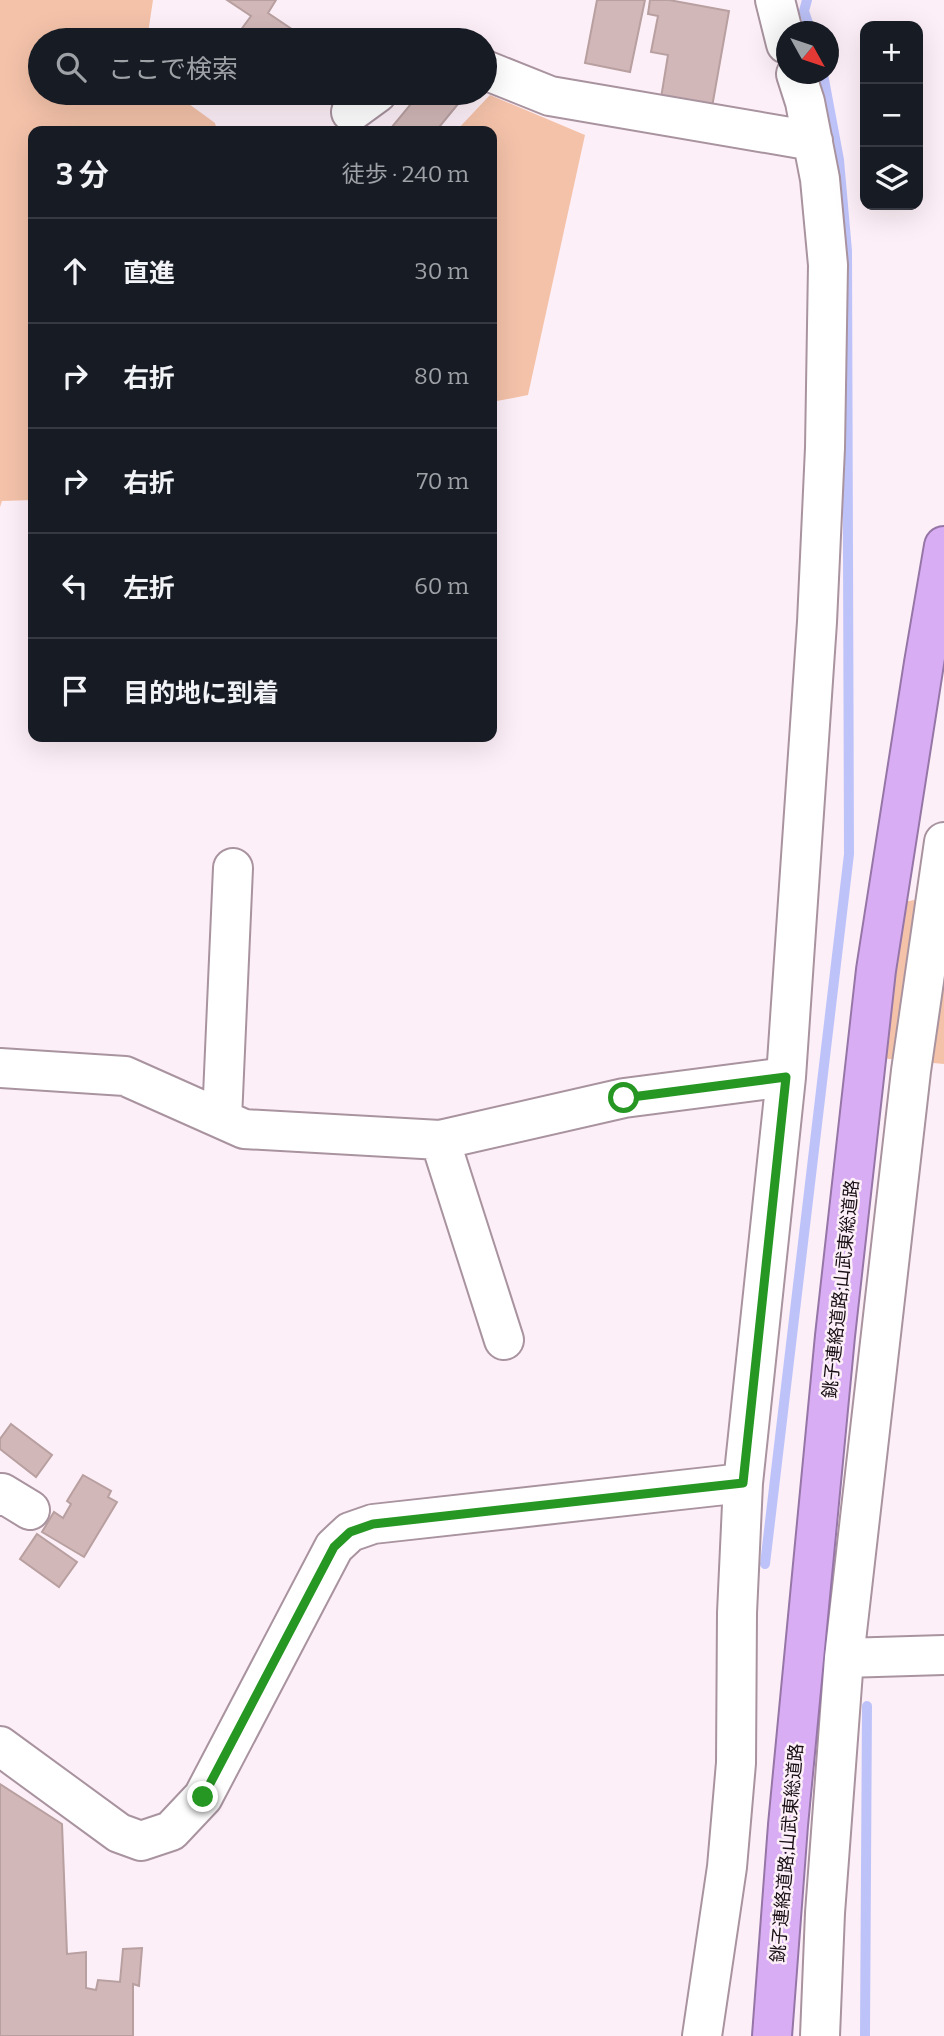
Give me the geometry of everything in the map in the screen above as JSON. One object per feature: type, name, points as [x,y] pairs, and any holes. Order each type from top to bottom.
[{"type":"highway","name":"銚子連絡道路;山武東総道路","points":[[772,2036],[788,1825],[835,1336],[873,997],[917,703],[944,545]]},
{"type":"street","points":[[775,0],[780,21]]},
{"type":"street","points":[[497,76],[550,96],[813,141]]},
{"type":"street","points":[[702,2036],[727,1867],[736,1763],[737,1613],[743,1483],[786,1077],[817,622],[825,448],[828,265],[820,179],[799,84]]},
{"type":"street","points":[[820,2036],[825,1913],[844,1658],[927,1071],[944,842]]},
{"type":"street","points":[[222,1119],[233,868]]},
{"type":"street","points":[[0,1068],[125,1076],[244,1129],[440,1140],[624,1098],[786,1077]]},
{"type":"street","points":[[440,1140],[504,1340]]},
{"type":"street","points":[[0,1746],[119,1833],[141,1841],[171,1831],[203,1797],[334,1547],[350,1532],[373,1524],[743,1483]]},
{"type":"street","points":[[844,1658],[944,1655]]},
{"type":"shaded area","points":[[0,0],[153,0],[149,28],[28,28],[28,105],[190,105],[216,126],[28,126],[28,500],[2,501],[0,507]]},
{"type":"shaded area","points":[[497,98],[585,135],[528,395],[497,401],[497,126],[461,126],[481,105],[497,105]]},
{"type":"shaded area","points":[[944,894],[944,1064],[879,1058],[904,902]]},
{"type":"building","points":[[227,0],[276,0],[268,13],[290,28],[242,28],[251,16]]},
{"type":"building","points":[[597,0],[645,0],[630,72],[585,63]]},
{"type":"building","points":[[650,0],[669,0],[729,11],[712,107],[661,98],[668,55],[651,52],[658,16],[648,14]]},
{"type":"building","points":[[410,105],[457,105],[440,126],[393,126]]},
{"type":"building","points":[[11,1424],[52,1455],[36,1477],[0,1449],[0,1439]]},
{"type":"building","points":[[83,1475],[111,1491],[108,1497],[117,1502],[84,1557],[42,1532],[54,1512],[63,1518],[71,1504],[67,1501]]},
{"type":"building","points":[[37,1534],[77,1562],[59,1587],[20,1559]]},
{"type":"building","points":[[0,1784],[62,1824],[67,1954],[86,1952],[86,1988],[96,1990],[98,1980],[120,1982],[123,1949],[142,1948],[139,1986],[133,1984],[133,2036],[0,2036]]},
{"type":"waterway","points":[[807,0],[804,11],[807,21]]},
{"type":"waterway","points":[[765,1564],[849,854],[847,251],[839,160],[825,84]]},
{"type":"waterway","points":[[865,2036],[867,1706]]},
{"type":"route","points":[[203,1797],[334,1547],[350,1532],[373,1524],[743,1483],[786,1077],[624,1098]]}]
